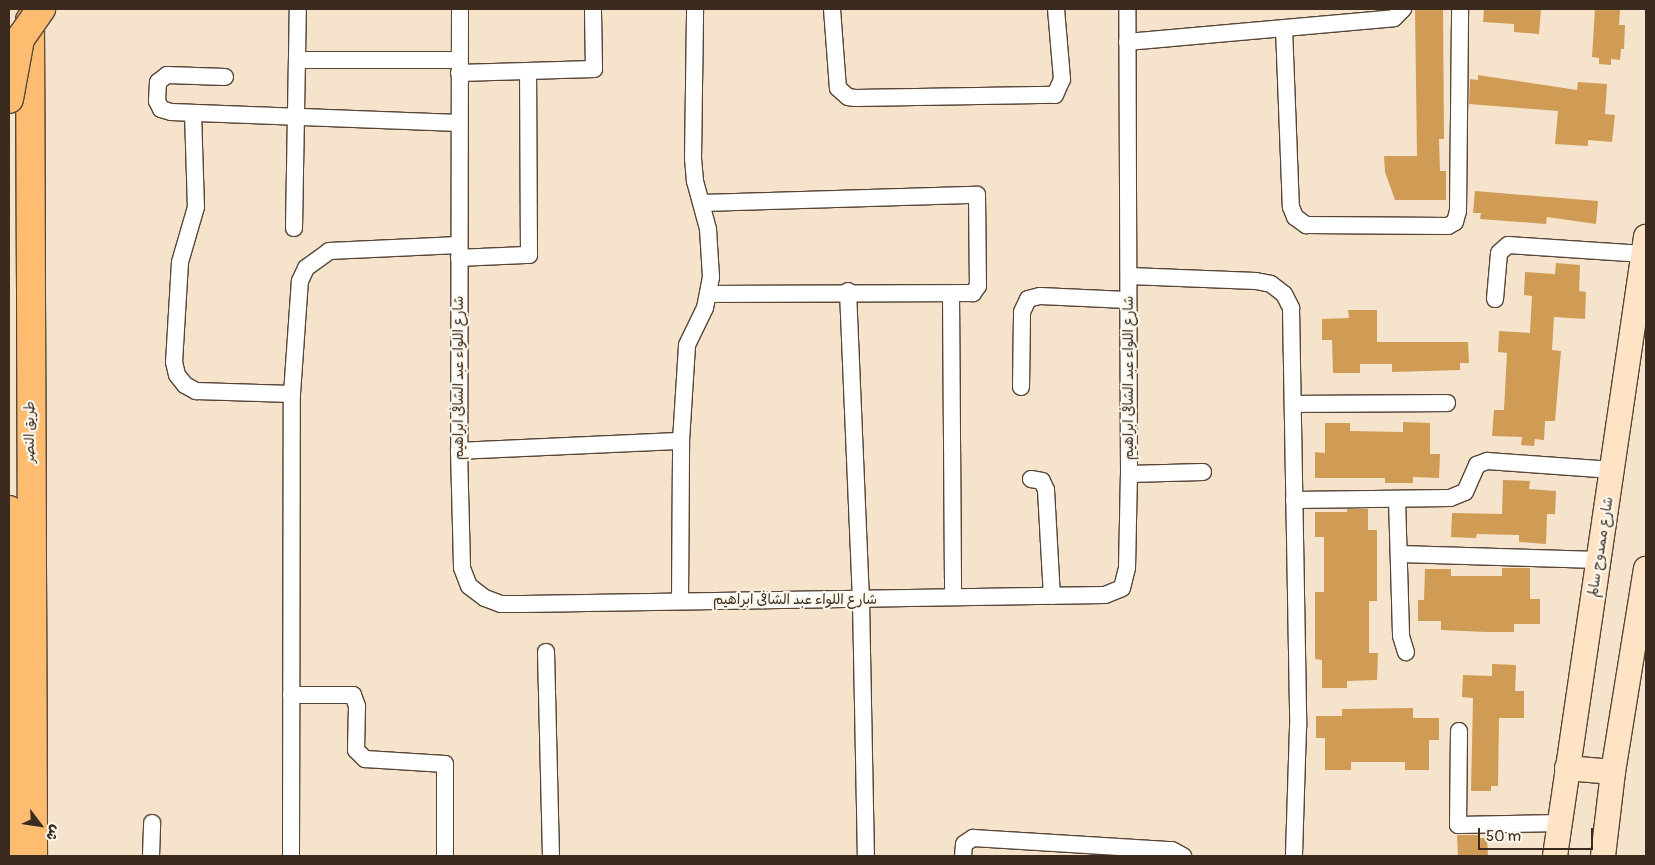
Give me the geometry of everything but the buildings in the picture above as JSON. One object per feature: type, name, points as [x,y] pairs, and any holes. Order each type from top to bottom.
[{"type":"highway","name":"طريق النصر","points":[[30,9],[30,273],[20,504],[33,856]]},
{"type":"highway","points":[[9,99],[20,39],[41,9]]},
{"type":"highway","points":[[9,294],[23,284],[30,273]]},
{"type":"highway","points":[[9,473],[26,487],[20,504],[12,856]]},
{"type":"main road","name":"شارع ممدوح سالم","points":[[1555,856],[1645,245]]},
{"type":"main road","points":[[1603,856],[1613,772],[1646,569]]},
{"type":"main road","points":[[1567,768],[1613,772]]},
{"type":"street","points":[[294,228],[298,117],[298,9]]},
{"type":"street","name":"شارع اللواء عبد الشافى ابراهيم","points":[[460,9],[459,451],[462,568],[469,586],[485,598],[501,604],[1105,595],[1122,588],[1128,568],[1129,474],[1127,9]]},
{"type":"street","points":[[298,60],[459,66],[528,72],[594,69],[593,9]]},
{"type":"street","points":[[680,600],[681,441],[687,345],[709,294],[708,229],[693,159],[694,9]]},
{"type":"street","points":[[832,9],[838,88],[848,97],[874,98],[1055,95],[1060,91],[1062,79],[1056,9]]},
{"type":"street","points":[[1127,42],[1394,18],[1403,9]]},
{"type":"street","points":[[1284,28],[1291,207],[1294,217],[1306,225],[1448,226],[1455,222],[1458,211],[1460,9]]},
{"type":"street","points":[[291,856],[292,394],[297,296],[306,268],[316,258],[337,250],[459,252],[529,256],[528,72]]},
{"type":"street","points":[[225,77],[172,75],[162,78],[156,96],[162,109],[193,113],[459,123]]},
{"type":"street","points":[[193,113],[196,207],[180,262],[174,362],[177,375],[185,385],[196,391],[292,394]]},
{"type":"street","points":[[702,203],[977,196],[978,289],[971,294],[848,292],[709,294]]},
{"type":"street","points":[[1495,299],[1499,253],[1508,245],[1645,245]]},
{"type":"street","points":[[1129,276],[1256,281],[1271,284],[1284,294],[1292,308],[1294,334],[1294,500],[1298,727],[1294,856]]},
{"type":"street","points":[[848,292],[861,600],[866,856]]},
{"type":"street","points":[[950,294],[953,597]]},
{"type":"street","points":[[1021,387],[1022,312],[1028,299],[1040,296],[1127,300]]},
{"type":"street","points":[[1294,404],[1447,403]]},
{"type":"street","points":[[459,451],[681,441]]},
{"type":"street","points":[[1294,500],[1459,496],[1468,487],[1477,465],[1487,461],[1612,470]]},
{"type":"street","points":[[1129,474],[1204,472]]},
{"type":"street","points":[[1031,479],[1042,481],[1046,490],[1052,596]]},
{"type":"street","points":[[1397,498],[1401,636],[1406,652]]},
{"type":"street","points":[[1399,554],[1599,560]]},
{"type":"street","points":[[546,652],[551,856]]},
{"type":"street","points":[[291,695],[353,695],[357,706],[356,750],[365,759],[445,764],[446,856]]},
{"type":"street","points":[[1459,731],[1458,825],[1560,823]]},
{"type":"street","points":[[151,856],[152,823]]},
{"type":"street","points":[[964,856],[964,844],[972,838],[1172,850],[1183,856]]}]
